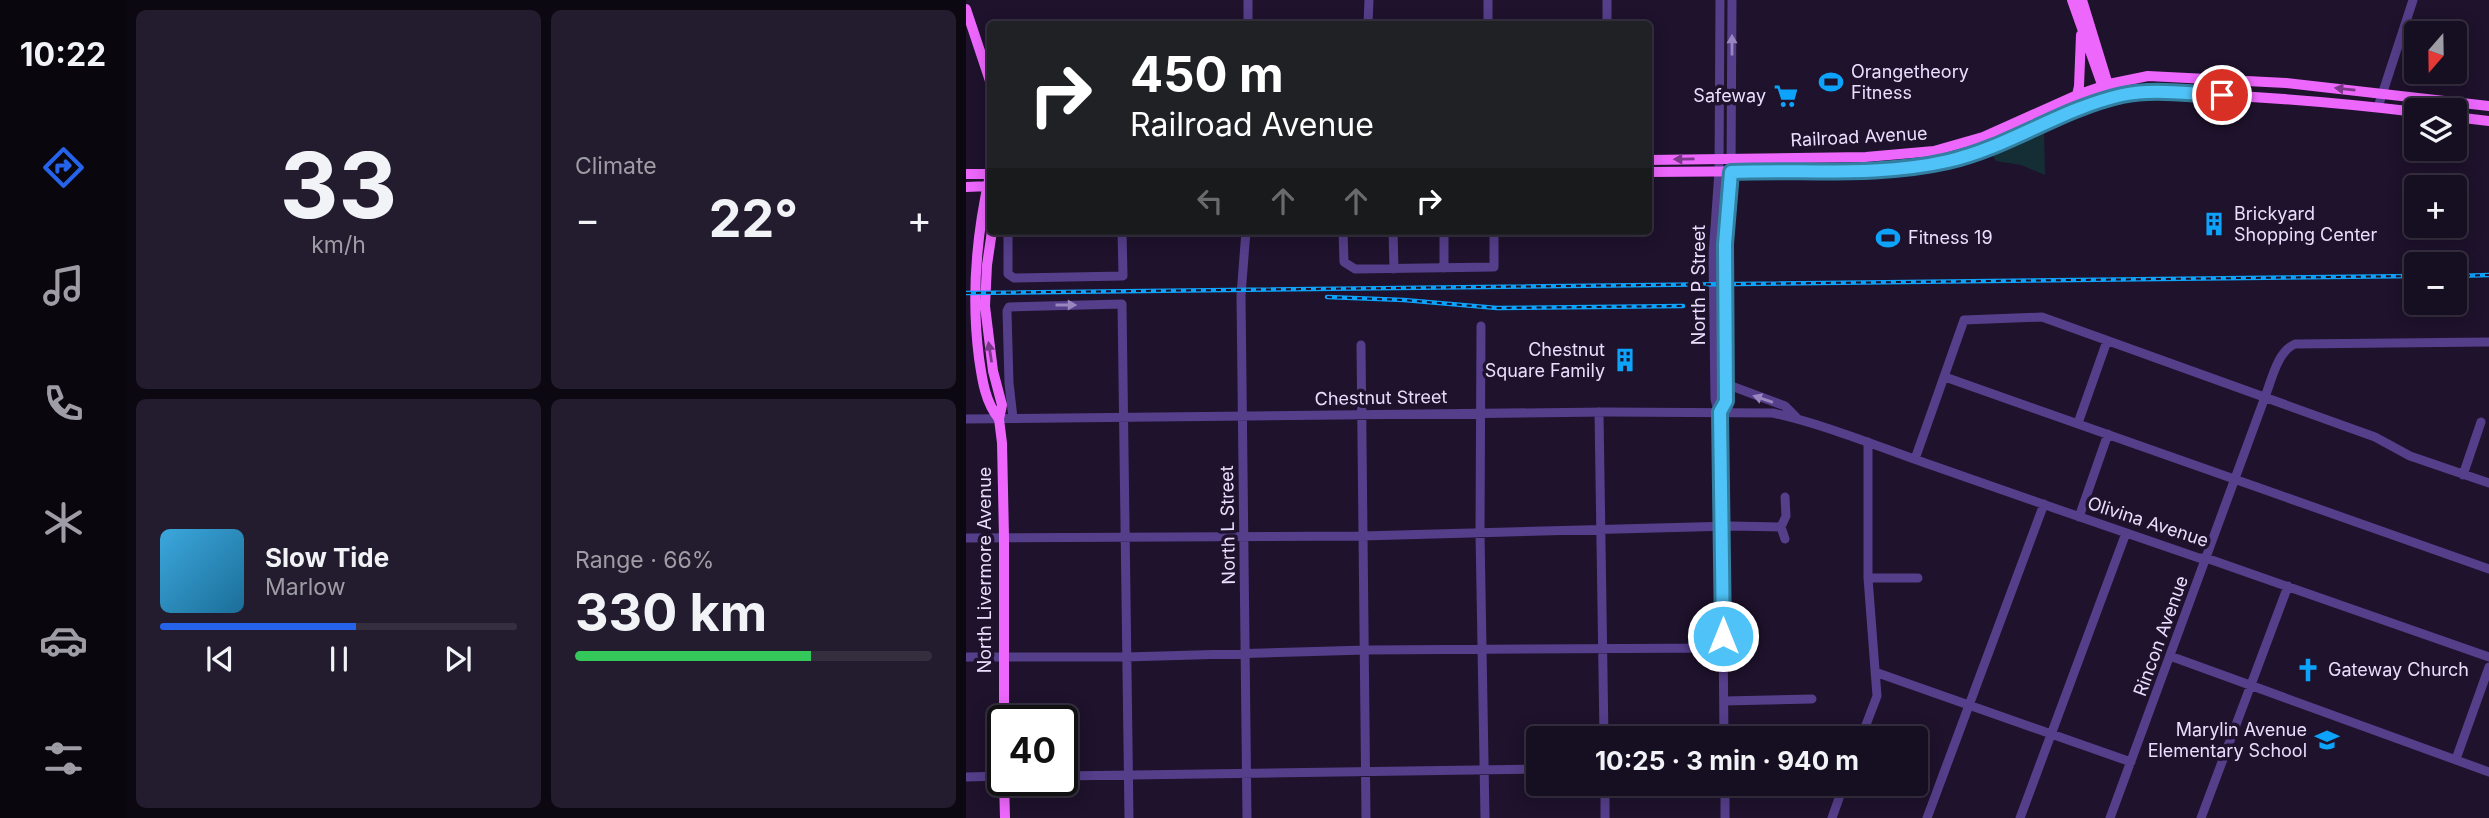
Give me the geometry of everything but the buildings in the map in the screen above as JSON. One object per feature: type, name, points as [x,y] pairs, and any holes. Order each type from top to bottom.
[{"type":"main road","points":[[2072,0],[2082,32],[2106,85]]},
{"type":"main road","points":[[2082,0],[2109,98]]},
{"type":"main road","points":[[966,9],[987,72]]},
{"type":"main road","points":[[2077,95],[2082,32]]},
{"type":"main road","name":"Railroad Avenue","points":[[1652,160],[1894,156],[1934,151],[1983,137],[2077,95],[2106,85],[2148,76],[2286,83],[2489,106]]},
{"type":"main road","name":"Railroad Avenue","points":[[1652,172],[1883,170],[1933,164],[1983,150],[2065,113],[2109,98],[2146,91],[2282,98],[2404,110]]},
{"type":"main road","points":[[2467,118],[2489,121]]},
{"type":"main road","points":[[966,174],[987,180]]},
{"type":"main road","points":[[966,187],[987,182]]},
{"type":"main road","name":"North Livermore Avenue","points":[[987,198],[975,264],[975,331],[990,407],[999,419]]},
{"type":"main road","name":"North Livermore Avenue","points":[[991,235],[985,306],[993,371],[1002,405],[999,419],[1004,537],[1004,705]]},
{"type":"main road","points":[[1004,796],[1005,818]]},
{"type":"street","points":[[1248,0],[1248,21]]},
{"type":"street","points":[[1368,21],[1369,0]]},
{"type":"street","points":[[1488,0],[1488,21]]},
{"type":"street","points":[[1607,0],[1608,21]]},
{"type":"street","points":[[1720,0],[1725,159]]},
{"type":"street","points":[[1725,159],[1732,0]]},
{"type":"street","points":[[2378,107],[2413,0]]},
{"type":"street","name":"North P Street","points":[[1724,726],[1720,412],[1715,399],[1713,256],[1719,171],[1725,159]]},
{"type":"street","name":"North P Street","points":[[1720,412],[1726,401],[1725,244],[1731,172],[1725,159]]},
{"type":"street","points":[[1008,235],[1010,277],[1123,276],[1122,235]]},
{"type":"street","name":"North L Street","points":[[1246,235],[1241,289],[1247,818]]},
{"type":"street","points":[[1343,235],[1343,258],[1346,265],[1354,269],[1494,267],[1494,235]]},
{"type":"street","points":[[1394,235],[1394,269]]},
{"type":"street","points":[[1444,235],[1444,268]]},
{"type":"street","points":[[1013,418],[1007,311],[1010,307],[1122,304],[1129,818]]},
{"type":"street","points":[[1915,459],[1964,320],[2042,317],[2375,437],[2397,451],[2489,483]]},
{"type":"street","points":[[1480,326],[1480,533],[1485,818]]},
{"type":"street","points":[[2078,423],[2107,341]]},
{"type":"street","name":"Rincon Avenue","points":[[2110,818],[2281,356],[2287,348],[2295,344],[2489,342]]},
{"type":"street","points":[[1361,345],[1366,818]]},
{"type":"street","points":[[1945,377],[2489,569]]},
{"type":"street","points":[[1726,384],[1785,406],[1797,418]]},
{"type":"street","points":[[1599,412],[1604,726]]},
{"type":"street","name":"Chestnut Street","points":[[966,419],[1599,412],[1773,413],[1797,418]]},
{"type":"street","name":"Olivina Avenue","points":[[1797,418],[2489,657]]},
{"type":"street","points":[[2463,475],[2481,422]]},
{"type":"street","points":[[2080,517],[2108,434]]},
{"type":"street","points":[[1866,726],[1877,696],[1868,578],[1868,442]]},
{"type":"street","points":[[1785,497],[1786,516],[1781,527],[1785,539]]},
{"type":"street","points":[[1927,818],[2044,504]]},
{"type":"street","points":[[966,538],[1362,536],[1781,527]]},
{"type":"street","points":[[2020,818],[2126,533]]},
{"type":"street","points":[[1868,578],[1917,578]]},
{"type":"street","points":[[2201,818],[2288,586]]},
{"type":"street","points":[[966,657],[1126,657],[1366,650],[1723,648]]},
{"type":"street","points":[[2170,656],[2489,772]]},
{"type":"street","points":[[2456,759],[2489,667]]},
{"type":"street","points":[[1875,672],[2131,762]]},
{"type":"street","points":[[1724,701],[1812,699]]},
{"type":"street","points":[[1078,776],[1526,769]]},
{"type":"street","points":[[966,777],[987,778]]},
{"type":"street","points":[[1605,796],[1605,818]]},
{"type":"street","points":[[1725,796],[1725,818]]},
{"type":"street","points":[[1832,818],[1840,796]]},
{"type":"shaded area","points":[[2044,130],[2045,175],[2021,165],[1996,161],[1992,155]]},
{"type":"railway","points":[[2467,276],[2489,275]]},
{"type":"railway","points":[[966,293],[2404,276]]},
{"type":"railway","points":[[1327,297],[1497,308],[1683,306]]},
{"type":"place","name":"Orangetheory Fitness","points":[[1831,82]]},
{"type":"place","name":"Safeway","points":[[1786,96]]},
{"type":"place","name":"Brickyard Shopping Center","points":[[2214,224]]},
{"type":"place","name":"Fitness 19","points":[[1888,238]]},
{"type":"place","name":"Chestnut Square Family","points":[[1625,360]]},
{"type":"place","name":"Gateway Church","points":[[2308,670]]},
{"type":"place","name":"Marylin Avenue Elementary School","points":[[2327,740]]},
{"type":"route","points":[[1723,636],[1720,412],[1726,401],[1725,244],[1731,172],[1883,170],[1915,167],[1952,160],[1983,150],[2065,113],[2122,95],[2146,91],[2222,95]]}]
